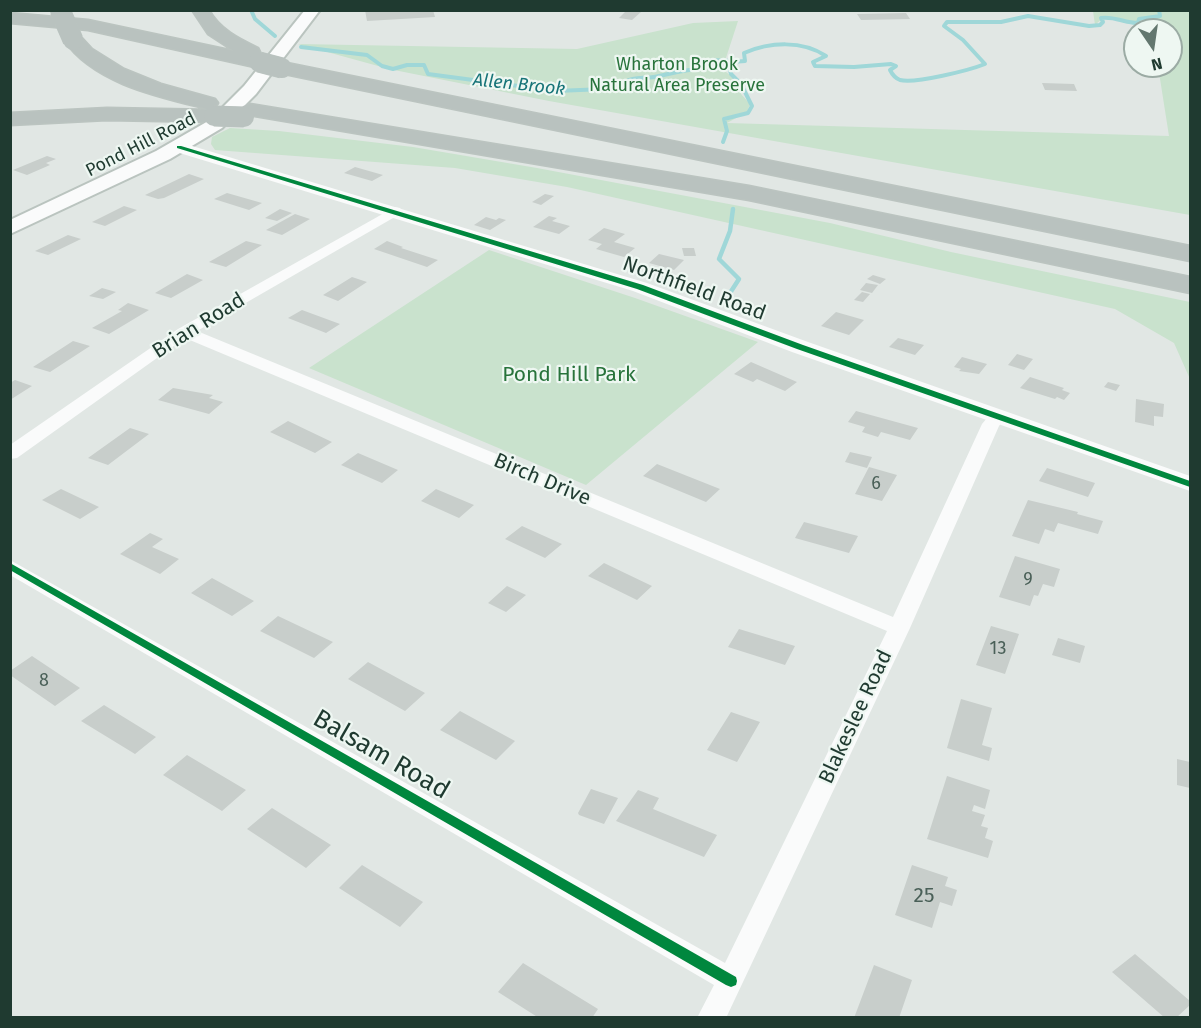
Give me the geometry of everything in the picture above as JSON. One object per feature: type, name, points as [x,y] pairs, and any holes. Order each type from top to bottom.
[{"type":"highway","points":[[200,10],[206,21],[225,37],[261,59]]},
{"type":"highway","points":[[20,37],[68,16]]},
{"type":"highway","points":[[68,16],[65,26],[73,40],[92,58],[126,76],[219,111]]},
{"type":"highway","points":[[10,18],[88,25],[261,59],[291,68],[1191,254]]},
{"type":"highway","points":[[10,119],[219,111],[332,125],[749,193],[1191,285]]},
{"type":"main road","name":"Pond Hill Road","points":[[10,228],[178,147],[216,124],[240,102],[313,10]]},
{"type":"street","name":"Northfield Road","points":[[178,147],[640,287],[800,347],[1191,484]]},
{"type":"street","name":"Brian Road","points":[[10,454],[184,332],[395,211]]},
{"type":"street","name":"Birch Drive","points":[[184,332],[899,628]]},
{"type":"street","name":"Blakeslee Road","points":[[711,1017],[731,981],[899,628],[991,424],[998,416]]},
{"type":"street","name":"Balsam Road","points":[[10,566],[731,981]]},
{"type":"green space","name":"Wharton Brook Natural Area Preserve","points":[[1093,11],[1190,11],[1190,215],[549,101],[389,69],[298,44],[577,49],[693,23],[738,21],[725,61],[733,64],[726,72],[743,85],[741,94],[750,104],[747,112],[727,123],[1169,136],[1160,78],[1183,78],[1183,18],[1123,18],[1123,22],[1104,17],[1095,25]]},
{"type":"green space","points":[[230,128],[279,131],[413,147],[537,168],[830,223],[951,252],[1190,302],[1190,379],[1174,343],[1115,309],[567,187],[455,168],[215,150],[211,144],[212,137]]},
{"type":"green space","name":"Pond Hill Park","points":[[489,250],[635,298],[758,342],[586,485],[309,368]]},
{"type":"building","points":[[365,10],[433,10],[435,17],[367,21]]},
{"type":"building","points":[[627,10],[641,12],[632,20],[619,18]]},
{"type":"building","points":[[906,13],[910,19],[861,20],[857,14]]},
{"type":"building","points":[[1042,83],[1074,84],[1077,91],[1045,90]]},
{"type":"building","points":[[47,156],[56,159],[46,163],[50,165],[27,175],[13,170]]},
{"type":"building","points":[[355,167],[383,175],[372,181],[344,173]]},
{"type":"building","points":[[189,174],[204,179],[164,198],[158,199],[145,195]]},
{"type":"building","points":[[227,193],[262,203],[249,210],[214,199]]},
{"type":"building","points":[[545,194],[554,196],[541,205],[532,202]]},
{"type":"building","points":[[124,206],[137,210],[105,226],[92,222]]},
{"type":"building","points":[[280,209],[292,213],[277,221],[265,218]]},
{"type":"building","points":[[295,214],[310,219],[282,235],[266,230]]},
{"type":"building","points":[[549,216],[557,218],[552,221],[570,226],[559,234],[533,227]]},
{"type":"building","points":[[486,217],[506,220],[490,230],[474,225]]},
{"type":"building","points":[[604,228],[625,234],[614,242],[635,248],[624,257],[596,249],[602,244],[588,240]]},
{"type":"building","points":[[68,235],[81,239],[48,255],[35,251]]},
{"type":"building","points":[[246,241],[262,245],[226,267],[209,262]]},
{"type":"building","points":[[387,241],[438,260],[427,267],[374,249]]},
{"type":"building","points":[[682,248],[694,248],[696,256],[684,256]]},
{"type":"building","points":[[659,254],[684,260],[674,270],[649,263]]},
{"type":"building","points":[[187,274],[203,280],[171,298],[155,293]]},
{"type":"building","points":[[873,275],[886,279],[880,284],[867,279]]},
{"type":"building","points":[[352,277],[367,282],[338,301],[323,295]]},
{"type":"building","points":[[866,283],[878,285],[872,293],[860,290]]},
{"type":"building","points":[[102,288],[116,292],[103,299],[89,296]]},
{"type":"building","points":[[862,292],[870,294],[863,302],[854,300]]},
{"type":"building","points":[[128,303],[149,310],[109,334],[92,328],[122,311],[118,310]]},
{"type":"building","points":[[302,310],[340,324],[326,333],[288,318]]},
{"type":"building","points":[[836,312],[864,320],[849,335],[821,326]]},
{"type":"building","points":[[898,338],[924,345],[915,355],[889,347]]},
{"type":"building","points":[[73,341],[90,346],[50,372],[33,367]]},
{"type":"building","points":[[1017,354],[1033,359],[1024,370],[1008,365]]},
{"type":"building","points":[[962,357],[987,364],[979,374],[959,371],[961,369],[954,367]]},
{"type":"building","points":[[751,362],[797,382],[785,391],[757,379],[753,382],[734,374]]},
{"type":"building","points":[[1030,377],[1064,388],[1062,390],[1070,393],[1064,400],[1020,388]]},
{"type":"building","points":[[15,380],[32,386],[10,400],[10,383]]},
{"type":"building","points":[[1108,382],[1120,385],[1116,391],[1104,387]]},
{"type":"building","points":[[173,388],[213,395],[209,398],[223,402],[209,414],[158,400]]},
{"type":"building","points":[[1136,399],[1164,404],[1163,417],[1154,416],[1154,426],[1135,422]]},
{"type":"building","points":[[856,411],[918,428],[910,440],[881,432],[878,437],[862,432],[865,427],[848,422]]},
{"type":"building","points":[[288,421],[332,442],[315,453],[270,432]]},
{"type":"building","points":[[130,428],[149,434],[108,465],[88,458]]},
{"type":"building","points":[[850,452],[872,457],[867,468],[845,462]]},
{"type":"building","points":[[358,453],[398,470],[382,483],[341,465]]},
{"type":"building","points":[[657,464],[720,489],[706,502],[643,476]]},
{"type":"building","points":[[869,467],[897,475],[882,501],[855,494]]},
{"type":"building","points":[[1047,468],[1095,483],[1088,497],[1039,481]]},
{"type":"building","points":[[61,489],[99,507],[80,519],[42,500]]},
{"type":"building","points":[[436,489],[474,505],[459,518],[421,501]]},
{"type":"building","points":[[1028,500],[1078,512],[1077,514],[1103,521],[1098,534],[1058,523],[1054,532],[1045,529],[1039,544],[1012,536]]},
{"type":"building","points":[[804,522],[858,536],[849,553],[795,538]]},
{"type":"building","points":[[522,526],[562,544],[545,558],[505,539]]},
{"type":"building","points":[[150,533],[163,539],[152,547],[179,559],[160,574],[120,554]]},
{"type":"building","points":[[1015,556],[1060,569],[1054,587],[1043,584],[1038,596],[1034,595],[1030,606],[999,597]]},
{"type":"building","points":[[604,563],[652,586],[637,600],[588,576]]},
{"type":"building","points":[[212,578],[254,601],[232,616],[191,593]]},
{"type":"building","points":[[507,586],[526,595],[506,612],[488,603]]},
{"type":"building","points":[[278,616],[333,642],[314,658],[260,631]]},
{"type":"building","points":[[991,626],[1019,634],[1005,674],[976,665]]},
{"type":"building","points":[[739,629],[795,646],[785,665],[728,647]]},
{"type":"building","points":[[1058,638],[1085,646],[1080,663],[1052,655]]},
{"type":"building","points":[[32,656],[80,688],[55,706],[10,675],[10,671]]},
{"type":"building","points":[[368,662],[425,693],[405,711],[348,679]]},
{"type":"building","points":[[961,699],[992,708],[982,745],[992,748],[989,761],[947,748]]},
{"type":"building","points":[[104,705],[156,737],[135,754],[81,721]]},
{"type":"building","points":[[460,711],[515,741],[496,760],[440,730]]},
{"type":"building","points":[[731,712],[760,722],[737,762],[707,750]]},
{"type":"building","points":[[187,755],[246,790],[222,811],[163,775]]},
{"type":"building","points":[[1177,759],[1190,762],[1190,788],[1177,785]]},
{"type":"building","points":[[947,776],[990,790],[985,809],[974,805],[972,811],[985,815],[981,826],[988,828],[985,838],[993,841],[988,858],[927,839]]},
{"type":"building","points":[[591,789],[618,798],[604,824],[578,813]]},
{"type":"building","points":[[638,790],[659,798],[653,809],[717,835],[704,857],[616,821]]},
{"type":"building","points":[[272,808],[331,845],[306,868],[247,829]]},
{"type":"building","points":[[362,865],[423,902],[400,927],[339,888]]},
{"type":"building","points":[[912,865],[948,877],[945,886],[957,890],[952,906],[940,902],[932,928],[895,915]]},
{"type":"building","points":[[1135,954],[1190,1001],[1190,1005],[1176,1018],[1165,1018],[1112,972]]},
{"type":"building","points":[[523,963],[598,1009],[592,1018],[539,1018],[498,992]]},
{"type":"building","points":[[874,965],[912,980],[899,1018],[854,1018]]},
{"type":"waterway","name":"Allen Brook","points":[[251,10],[255,19],[275,36]]},
{"type":"waterway","name":"Allen Brook","points":[[301,47],[367,55],[382,66],[393,69],[407,65],[424,65],[428,74],[556,91],[629,88],[625,82],[632,79],[699,69],[714,60],[745,61],[744,53],[754,49],[786,44],[807,47],[826,56],[813,62],[815,66],[854,67],[891,64],[896,66],[890,70],[894,76],[907,81],[942,76],[985,64],[963,40],[944,26],[947,22],[1001,22],[1028,16],[1089,26],[1100,25],[1103,22],[1101,18],[1138,23],[1139,19],[1160,16],[1159,10]]},
{"type":"waterway","points":[[723,142],[727,131],[724,119],[748,113],[752,106],[741,84],[731,74],[728,64]]},
{"type":"waterway","points":[[728,305],[730,293],[739,279],[719,259],[730,231],[733,209]]},
{"type":"cycle path","points":[[179,147],[640,287],[800,347],[1190,484]]},
{"type":"cycle path","points":[[10,566],[731,981]]}]
